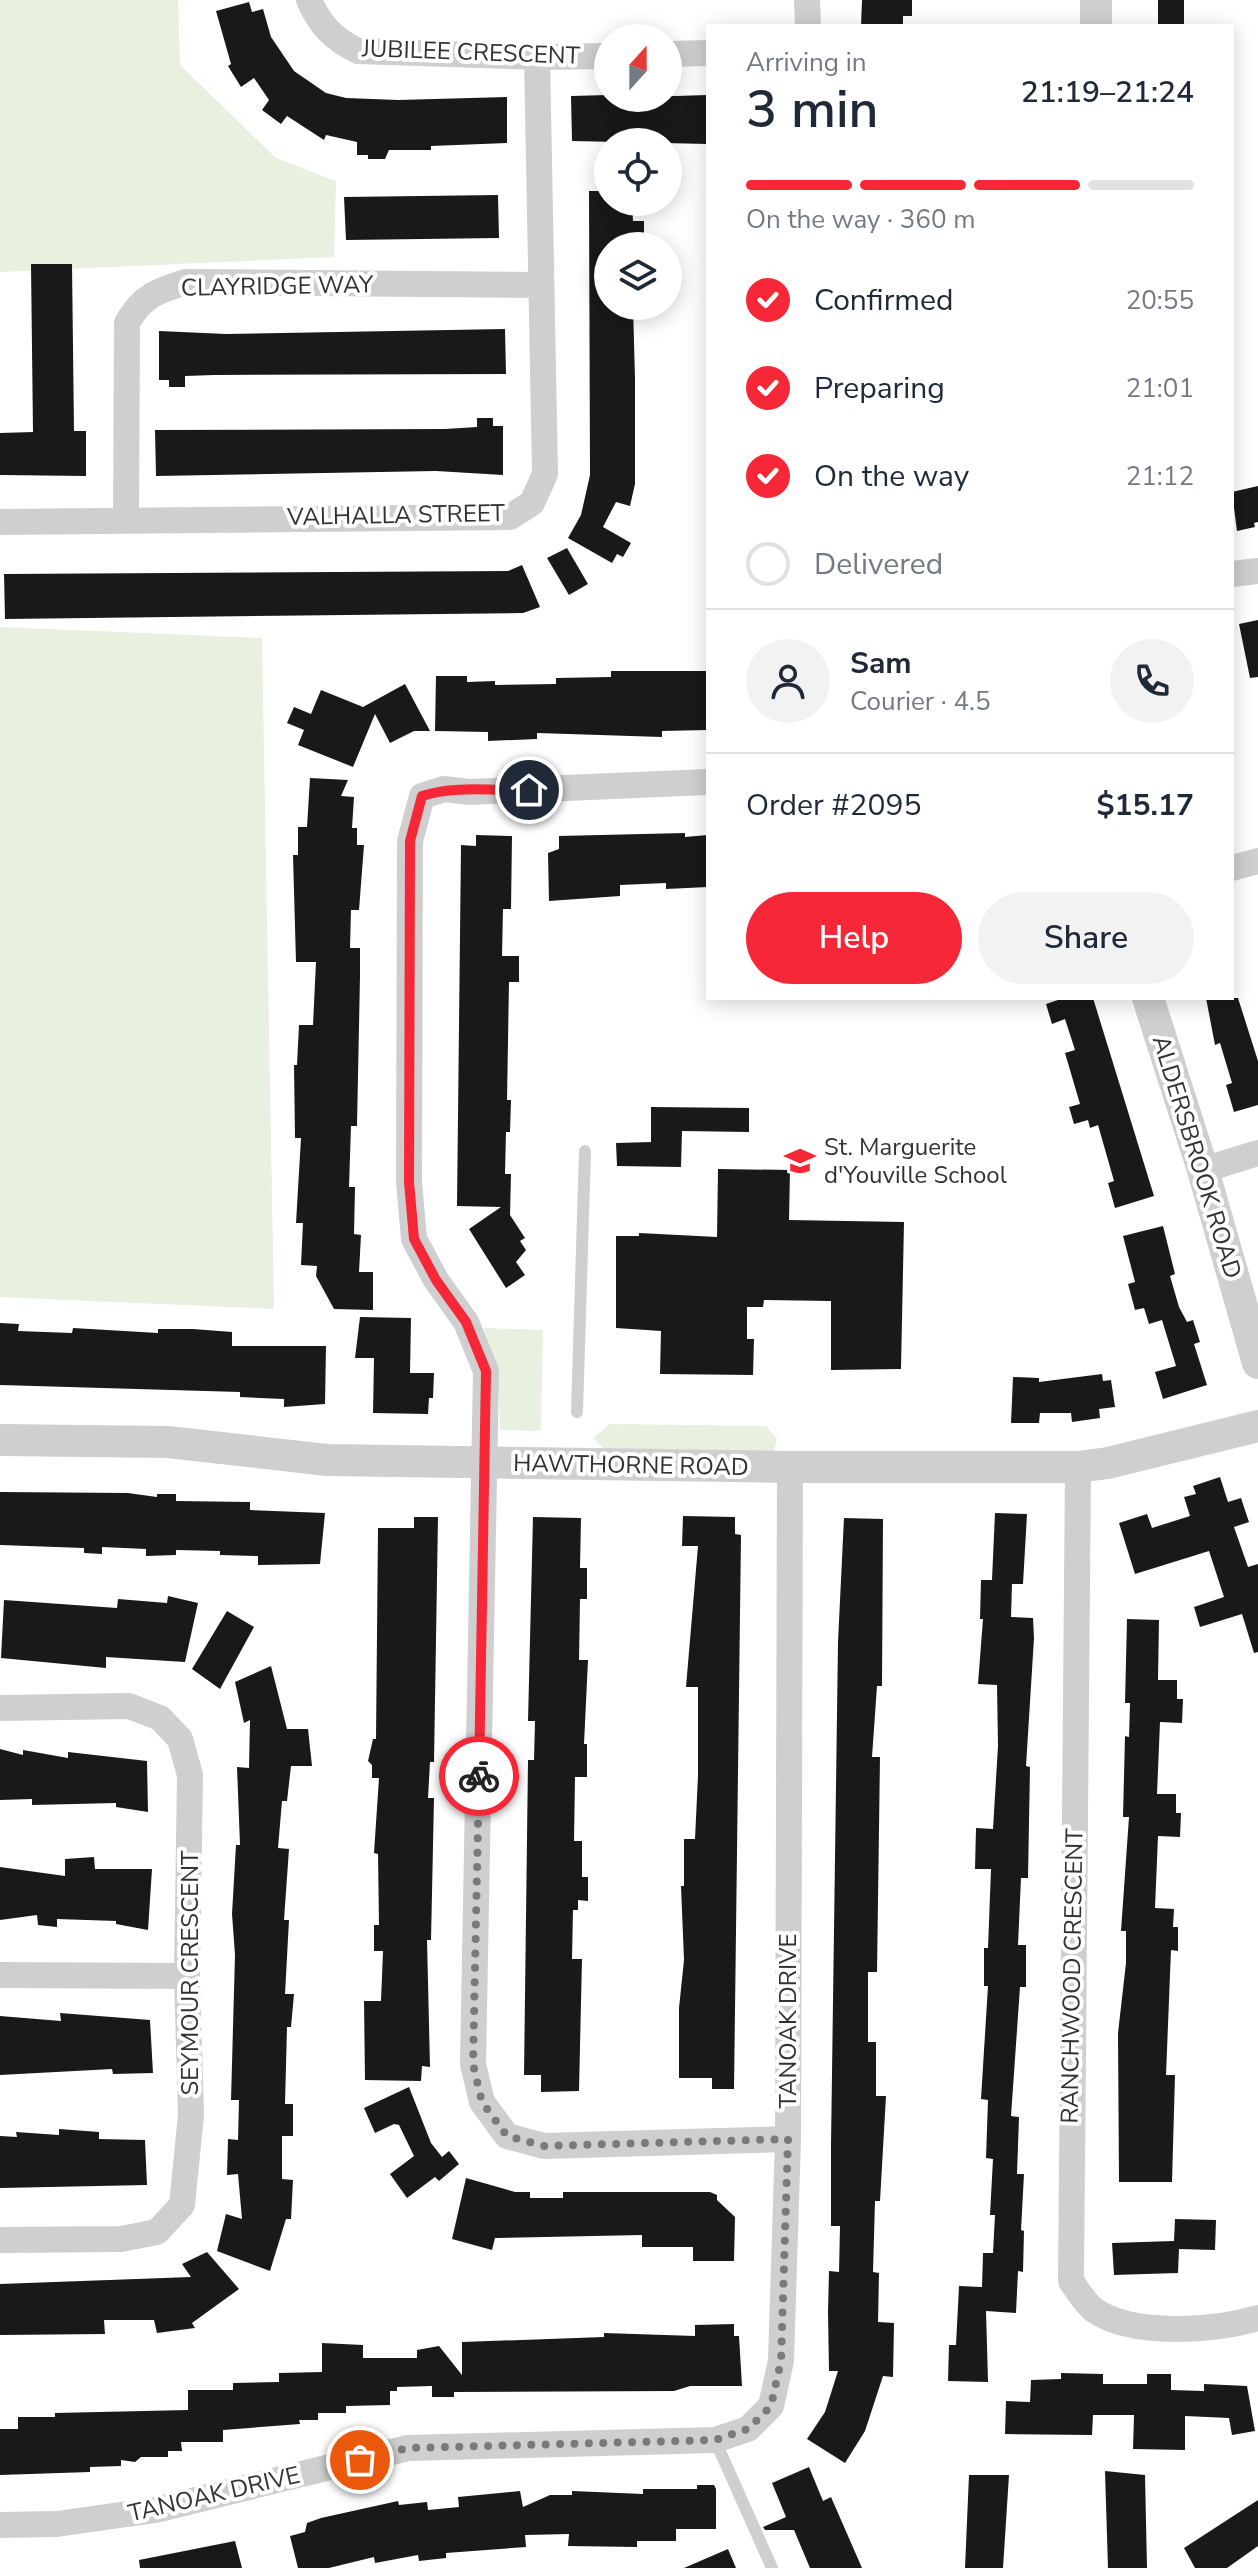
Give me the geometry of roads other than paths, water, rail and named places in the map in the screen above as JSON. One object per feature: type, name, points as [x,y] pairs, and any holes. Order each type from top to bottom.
[{"type":"street","name":"JUBILEE CRESCENT","points":[[309,0],[319,23],[340,42],[358,51],[594,56]]},
{"type":"street","points":[[807,0],[808,24]]},
{"type":"street","points":[[1096,0],[1096,24]]},
{"type":"street","points":[[682,54],[706,53]]},
{"type":"street","name":"VALHALLA STREET","points":[[0,522],[126,518],[510,517],[532,503],[545,474],[537,57]]},
{"type":"street","name":"CLAYRIDGE WAY","points":[[126,518],[127,323],[137,305],[151,293],[186,282],[541,285]]},
{"type":"street","points":[[1234,574],[1258,571]]},
{"type":"street","points":[[706,782],[469,792],[444,789],[422,796],[410,841],[410,1196],[414,1239],[436,1280],[466,1322],[486,1371],[473,2064],[482,2102],[507,2136],[544,2146],[788,2139]]},
{"type":"street","points":[[1234,867],[1258,861]]},
{"type":"street","name":"ALDERSBROOK ROAD","points":[[1149,1000],[1203,1170],[1258,1363]]},
{"type":"street","points":[[1203,1170],[1258,1153]]},
{"type":"street","name":"HAWTHORNE ROAD","points":[[0,1440],[168,1442],[327,1460],[790,1467],[1078,1467],[1108,1463],[1258,1426]]},
{"type":"street","name":"TANOAK DRIVE","points":[[0,2525],[57,2524],[155,2510],[408,2448],[715,2440],[748,2429],[771,2406],[781,2361],[788,2139],[790,1467]]},
{"type":"street","name":"RANCHWOOD CRESCENT","points":[[1078,1467],[1071,2281],[1096,2311],[1120,2320],[1172,2329],[1235,2325],[1258,2318]]},
{"type":"street","name":"SEYMOUR CRESCENT","points":[[0,1708],[129,1706],[160,1718],[180,1739],[190,1775],[187,1976],[191,2115],[182,2205],[157,2232],[121,2239],[0,2240]]},
{"type":"street","points":[[0,1975],[187,1976]]},
{"type":"lane","points":[[577,1412],[585,1151]]},
{"type":"lane","points":[[715,2440],[772,2568]]},
{"type":"place","name":"St. Marguerite d'Youville School","points":[[800,1161]]}]
